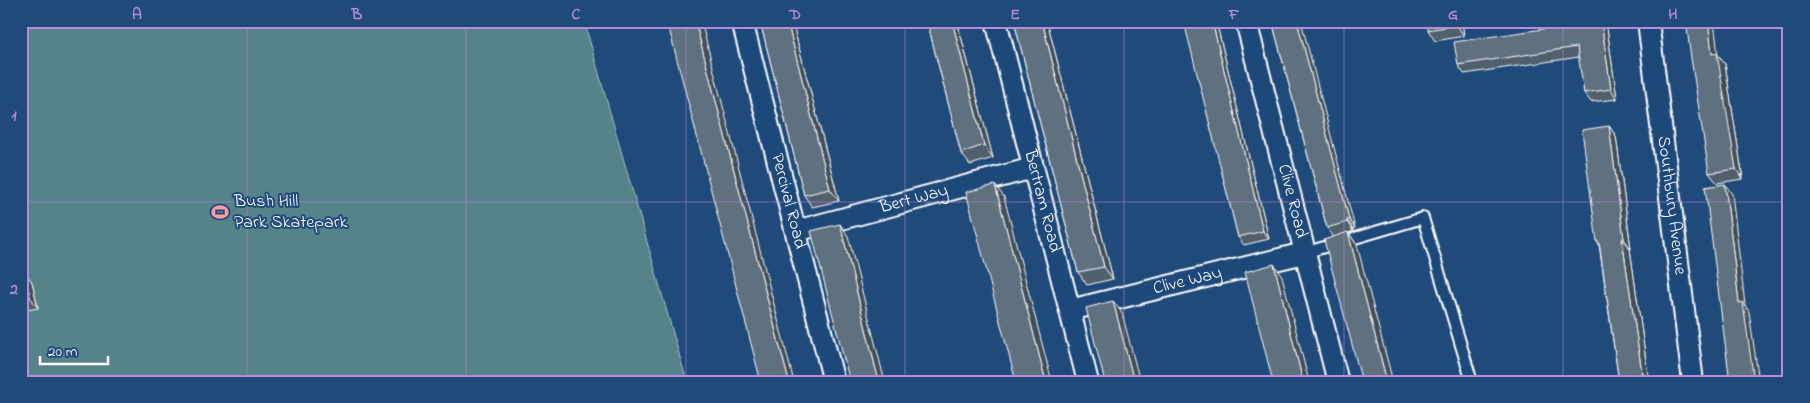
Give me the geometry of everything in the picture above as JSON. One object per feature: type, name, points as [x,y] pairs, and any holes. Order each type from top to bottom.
[{"type":"street","name":"Percival Road","points":[[742,21],[834,382]]},
{"type":"street","name":"Bertram Road","points":[[996,21],[1088,382]]},
{"type":"street","name":"Clive Road","points":[[1246,21],[1338,382]]},
{"type":"street","name":"Southbury Avenue","points":[[1649,26],[1693,382]]},
{"type":"street","name":"Bert Way","points":[[796,231],[1033,168]]},
{"type":"street","name":"Clive Way","points":[[1070,310],[1304,253]]},
{"type":"lane","points":[[1304,253],[1423,218],[1472,382]]},
{"type":"green space","points":[[21,21],[584,21],[687,382],[21,382]]},
{"type":"building","points":[[667,21],[695,21],[789,382],[761,382]]},
{"type":"building","points":[[760,21],[787,21],[830,189],[804,195]]},
{"type":"building","points":[[927,21],[952,21],[984,145],[961,153]]},
{"type":"building","points":[[1014,21],[1042,21],[1104,267],[1078,272]]},
{"type":"building","points":[[1185,21],[1212,21],[1263,231],[1238,237]]},
{"type":"building","points":[[1272,21],[1297,21],[1349,219],[1347,222],[1327,228]]},
{"type":"building","points":[[1427,21],[1456,21],[1457,25],[1428,30]]},
{"type":"building","points":[[1549,21],[1601,21],[1611,89],[1584,93],[1577,47],[1458,65],[1454,42],[1550,28]]},
{"type":"building","points":[[1686,21],[1708,21],[1712,54],[1717,53],[1736,169],[1709,173]]},
{"type":"building","points":[[1609,126],[1624,239],[1622,239],[1642,382],[1619,382],[1582,130]]},
{"type":"building","points":[[1725,184],[1739,303],[1743,302],[1754,382],[1730,382],[1705,187]]},
{"type":"building","points":[[995,185],[1046,382],[1016,382],[966,192]]},
{"type":"building","points":[[840,224],[879,382],[850,382],[811,231]]},
{"type":"building","points":[[1348,232],[1387,382],[1362,382],[1324,240]]},
{"type":"building","points":[[1274,264],[1303,382],[1273,382],[1245,272]]},
{"type":"building","points":[[24,271],[30,297],[21,299],[21,272]]},
{"type":"building","points":[[1113,301],[1134,382],[1105,382],[1086,308]]},
{"type":"place","name":"Bush Hill Park Skatepark","points":[[220,212]]}]
